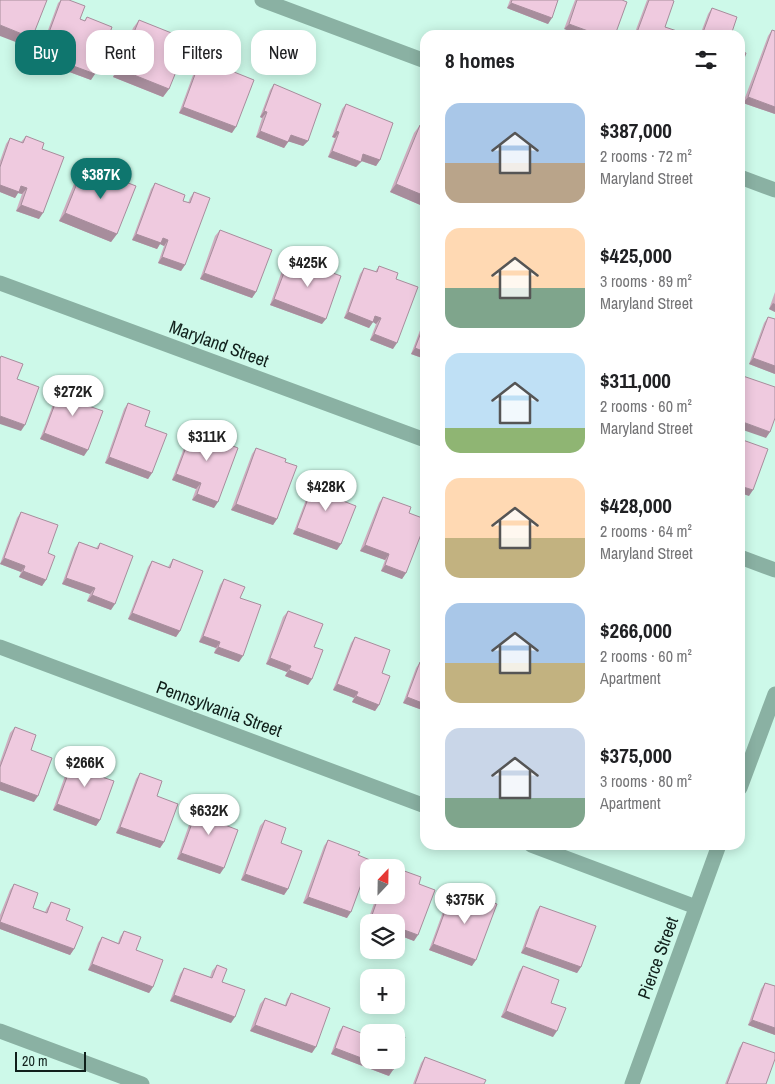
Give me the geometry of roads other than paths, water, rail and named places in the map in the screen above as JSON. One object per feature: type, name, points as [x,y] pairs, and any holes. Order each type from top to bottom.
[{"type":"street","points":[[262,0],[420,59]]},
{"type":"street","points":[[745,179],[775,190]]},
{"type":"street","name":"Maryland Street","points":[[0,283],[420,438]]},
{"type":"street","points":[[745,559],[775,570]]},
{"type":"street","name":"Pennsylvania Street","points":[[0,648],[420,804]]},
{"type":"street","points":[[745,775],[775,694]]},
{"type":"street","points":[[543,850],[696,907]]},
{"type":"street","name":"Pierce Street","points":[[632,1084],[717,850]]},
{"type":"street","points":[[0,1031],[142,1084]]}]
